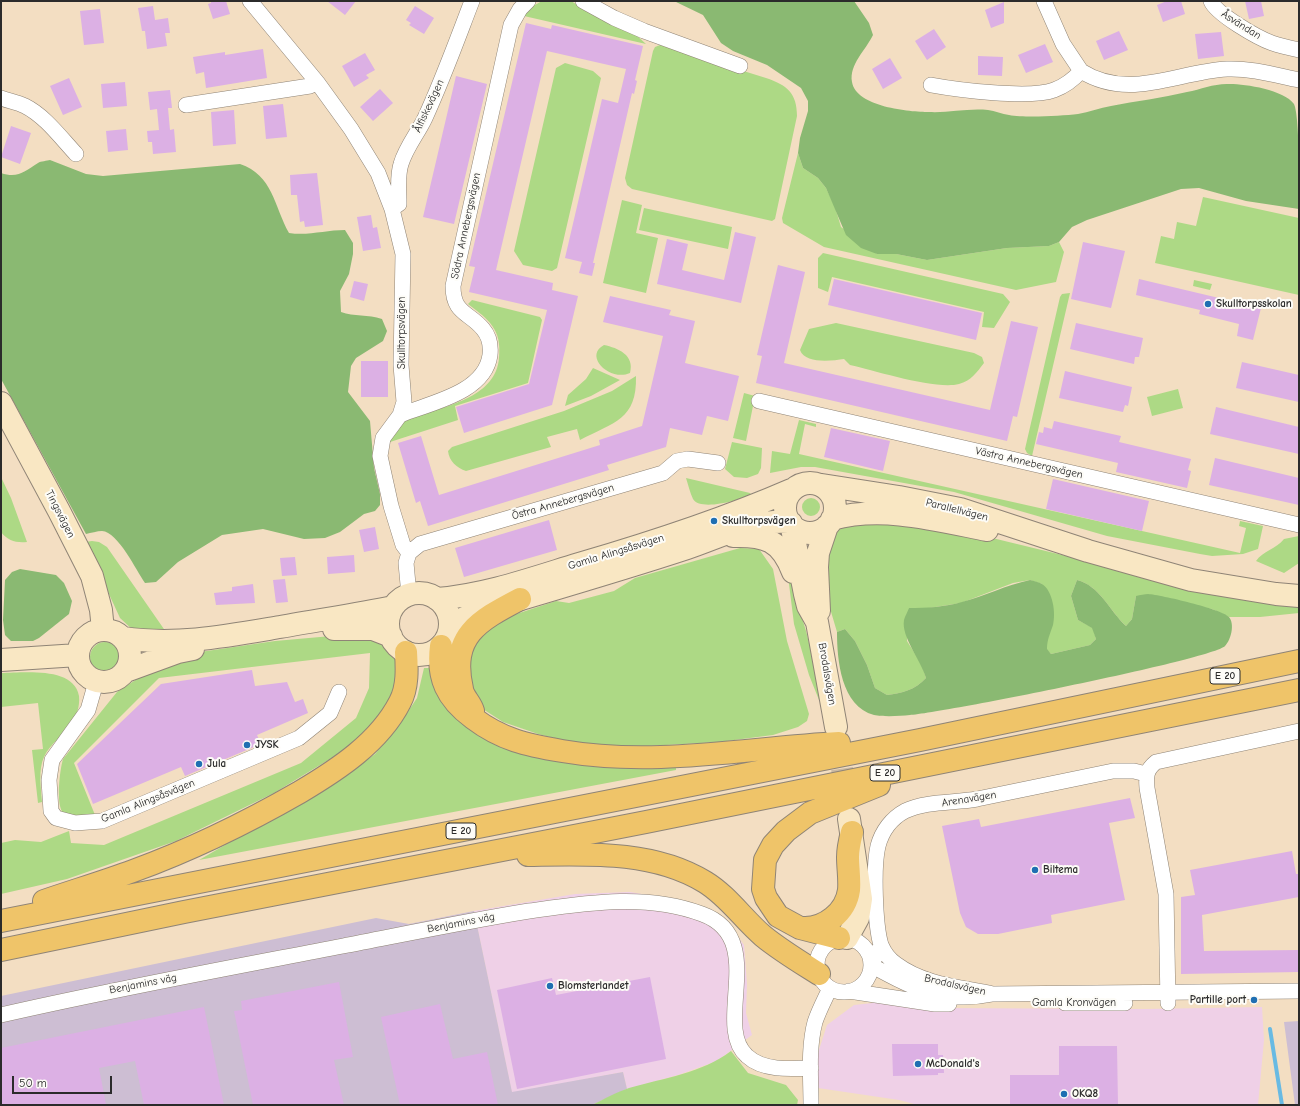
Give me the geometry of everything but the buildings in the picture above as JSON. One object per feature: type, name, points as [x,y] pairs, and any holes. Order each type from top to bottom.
[{"type":"highway","points":[[475,720],[472,708],[462,692],[458,670],[461,646],[470,633],[487,617],[520,599]]},
{"type":"highway","points":[[441,646],[439,662],[447,691],[462,710],[496,734],[528,746],[585,755],[620,757],[674,757],[829,744],[920,740]]},
{"type":"highway","points":[[1,917],[133,871],[201,843],[258,816],[316,782],[346,762],[368,744],[387,722],[401,702],[406,684],[406,652]]},
{"type":"highway","name":"E 20","points":[[1,921],[920,740],[1299,661]]},
{"type":"highway","name":"E 20","points":[[1,950],[184,912],[1299,690]]},
{"type":"highway","points":[[843,938],[800,928],[778,916],[766,898],[763,889],[765,860],[773,845],[786,831],[810,813],[836,801],[947,760]]},
{"type":"highway","points":[[800,928],[810,928],[830,920],[844,904],[849,890],[848,855],[850,826]]},
{"type":"highway","points":[[470,856],[586,854],[653,861],[671,866],[706,883],[724,896],[763,936],[825,981]]},
{"type":"street","name":"Skulltorpsvägen","points":[[250,1],[317,82],[351,129],[378,173],[392,209],[403,254],[401,364],[404,402],[400,415],[384,438],[380,456],[391,506],[403,545],[409,553]]},
{"type":"street","name":"Ålfiskevägen","points":[[392,209],[399,204],[398,177],[400,164],[406,150],[424,120],[446,71],[472,1]]},
{"type":"street","name":"Södra Annebergsvägen","points":[[400,415],[465,389],[482,376],[488,364],[491,351],[488,337],[483,329],[459,309],[453,294],[453,286],[511,25],[520,9],[528,1]]},
{"type":"street","points":[[583,1],[614,18],[644,31],[740,66]]},
{"type":"street","points":[[1044,1],[1063,44],[1081,71],[1096,79],[1119,85],[1153,83],[1228,69],[1263,72],[1299,80]]},
{"type":"street","name":"Åsvändan","points":[[1211,1],[1217,10],[1258,37],[1271,43],[1299,50]]},
{"type":"street","points":[[932,85],[961,90],[1042,93],[1062,87],[1081,71]]},
{"type":"street","points":[[186,105],[310,86],[317,82]]},
{"type":"street","points":[[1,98],[23,105],[32,110],[47,122],[76,154]]},
{"type":"street","name":"Västra Annebergsvägen","points":[[759,401],[1299,525]]},
{"type":"street","name":"Tingsvägen","points":[[1,403],[92,576],[101,610],[103,630]]},
{"type":"street","name":"Östra Annebergsvägen","points":[[409,553],[420,544],[663,473],[677,461],[688,459],[718,464]]},
{"type":"street","points":[[811,482],[822,485],[830,493],[834,500],[835,508],[830,522],[821,530],[809,533],[798,530],[790,523],[785,508],[787,497],[791,490],[804,483],[811,482]]},
{"type":"street","name":"Parallellvägen","points":[[822,485],[900,497],[960,509],[1088,551],[1191,580],[1276,594],[1299,596]]},
{"type":"street","name":"Gamla Alingsåsvägen","points":[[437,599],[466,597],[632,548],[714,521],[791,490]]},
{"type":"street","name":"Parallellvägen","points":[[830,522],[861,513],[888,514],[942,521],[1088,551]]},
{"type":"street","name":"Gamla Alingsåsvägen","points":[[450,625],[477,612],[704,542],[755,524],[770,522],[790,523]]},
{"type":"street","name":"Brodalsvägen","points":[[817,622],[820,610],[816,567],[818,553],[830,522]]},
{"type":"street","name":"Brodalsvägen","points":[[790,523],[808,606],[817,622],[836,727]]},
{"type":"street","name":"Brodalsvägen","points":[[704,542],[734,536],[752,536],[772,542],[784,552],[805,594]]},
{"type":"street","points":[[123,638],[167,642],[212,638],[401,601],[424,593],[437,599],[447,610],[450,625],[448,636],[441,646],[425,654],[406,652],[397,646],[391,636],[388,621],[401,601],[406,562],[409,553]]},
{"type":"street","points":[[126,671],[130,663],[131,654],[128,645],[117,633],[103,630],[94,632],[86,638],[80,646],[78,655],[79,664],[82,671],[96,682],[113,681],[126,671],[178,652],[295,633],[357,628],[373,629],[391,636]]},
{"type":"street","points":[[1,660],[78,655]]},
{"type":"street","name":"Gamla Alingsåsvägen","points":[[96,682],[88,710],[56,754],[50,765],[49,780],[51,812],[56,818],[63,822],[90,824],[102,821],[299,738],[330,713],[339,692]]},
{"type":"street","points":[[1168,998],[1166,894],[1146,788],[1146,774],[1150,767],[1156,762],[1299,731]]},
{"type":"street","name":"Arenavägen","points":[[876,916],[878,846],[889,824],[906,811],[918,807],[975,799],[1113,771],[1134,771],[1146,774]]},
{"type":"street","points":[[843,938],[858,918],[861,899],[850,826]]},
{"type":"street","name":"Brodalsvägen","points":[[850,826],[861,853],[876,916],[881,946],[887,955],[896,964],[926,980],[993,994]]},
{"type":"street","name":"Benjamins väg","points":[[1,1015],[92,994],[492,917],[589,902],[639,902],[674,906],[704,914],[723,928],[732,943],[737,970],[735,1033],[739,1046],[747,1057],[766,1065],[777,1068],[811,1068]]},
{"type":"street","points":[[843,938],[855,940],[864,947],[869,953],[871,965],[870,974],[865,982],[858,988],[849,991],[836,991],[825,981],[817,964],[822,949],[829,942],[843,938]]},
{"type":"street","points":[[871,965],[881,946]]},
{"type":"street","name":"Gamla Kronvägen","points":[[871,965],[901,982],[935,994],[972,998],[993,994],[1299,999]]},
{"type":"street","points":[[810,1105],[814,1024],[819,1010],[825,981]]},
{"type":"street","name":"Gamla Kronvägen","points":[[849,991],[935,1004],[1168,998],[1299,990]]},
{"type":"shaded area","points":[[630,892],[684,901],[723,917],[744,945],[747,984],[746,1013],[752,1035],[717,1061],[678,1075],[627,1089],[623,1072],[512,1093],[474,911],[575,894]]},
{"type":"shaded area","points":[[474,911],[512,1092],[623,1072],[627,1089],[592,1105],[1,1105],[1,996],[376,918],[409,924]]},
{"type":"shaded area","points":[[882,1002],[932,1008],[1146,1009],[1262,1007],[1264,1040],[1258,1105],[918,1105],[899,1100],[818,1088],[817,1056],[827,1025],[854,1005]]},
{"type":"shaded area","points":[[1299,1021],[1299,1105],[1295,1105],[1284,1022]]},
{"type":"green space","points":[[542,1],[571,1],[599,18],[635,34],[646,44],[524,16],[533,6]]},
{"type":"green space","points":[[674,1],[854,1],[869,23],[873,35],[855,63],[853,69],[852,82],[856,90],[863,97],[873,102],[910,111],[936,112],[991,110],[1006,115],[1016,116],[1053,116],[1078,114],[1193,91],[1219,84],[1245,85],[1274,92],[1289,99],[1294,104],[1296,111],[1299,154],[1299,209],[1246,201],[1199,188],[1181,189],[1087,220],[1072,227],[1059,242],[1049,246],[1007,248],[927,260],[896,254],[877,254],[861,248],[846,235],[826,188],[818,178],[803,168],[798,153],[800,138],[808,111],[808,101],[801,88],[767,65],[733,51],[721,43],[703,15]]},
{"type":"green space","points":[[660,45],[766,78],[785,87],[793,96],[797,108],[797,116],[775,219],[772,221],[632,189],[627,185],[625,178],[653,51],[655,47]]},
{"type":"green space","points":[[565,63],[593,71],[601,78],[557,268],[552,271],[523,265],[514,251],[556,68]]},
{"type":"green space","points":[[798,153],[803,168],[818,178],[826,188],[835,207],[841,227],[877,254],[896,254],[927,260],[1007,248],[1049,246],[1059,242],[1064,252],[1056,282],[1016,290],[824,247],[783,223],[782,218]]},
{"type":"green space","points":[[50,160],[86,174],[103,176],[240,164],[251,169],[266,184],[289,233],[303,234],[345,230],[353,243],[353,254],[349,274],[340,291],[341,312],[372,316],[382,319],[387,331],[383,341],[356,358],[351,366],[348,392],[370,421],[374,468],[380,494],[380,505],[375,511],[364,514],[340,532],[325,538],[304,539],[263,529],[222,535],[178,562],[156,582],[145,583],[126,552],[108,533],[102,531],[86,534],[1,379],[1,173],[7,175],[17,175],[39,162]]},
{"type":"green space","points":[[1203,197],[1299,218],[1299,295],[1155,263],[1161,236],[1174,239],[1177,222],[1196,226]]},
{"type":"green space","points":[[622,200],[642,205],[636,233],[658,238],[646,293],[603,283]]},
{"type":"green space","points":[[644,208],[732,227],[728,249],[639,230]]},
{"type":"green space","points":[[823,253],[1003,294],[1010,302],[994,328],[982,327],[984,312],[832,277],[828,292],[818,288],[818,258]]},
{"type":"green space","points":[[1194,280],[1212,284],[1210,290],[1193,286]]},
{"type":"green space","points":[[1070,293],[1032,456],[1027,453],[1025,449],[1060,297],[1062,294]]},
{"type":"green space","points":[[472,300],[540,317],[542,320],[528,383],[455,406],[458,420],[387,443],[400,422],[457,403],[481,390],[490,382],[496,371],[499,358],[498,340],[496,332],[488,320],[468,304]]},
{"type":"green space","points":[[836,323],[974,353],[982,357],[984,363],[967,381],[949,385],[921,382],[890,375],[850,365],[844,359],[813,360],[807,358],[800,350],[809,329]]},
{"type":"green space","points":[[604,345],[620,350],[628,357],[631,367],[630,373],[622,375],[615,374],[607,371],[602,366],[596,355],[598,350]]},
{"type":"green space","points":[[593,368],[620,380],[591,396],[565,406],[568,395],[586,379]]},
{"type":"green space","points":[[636,376],[635,391],[628,411],[613,423],[580,440],[577,429],[547,437],[551,447],[466,471],[457,466],[450,458],[448,451],[452,447],[564,411],[612,391]]},
{"type":"green space","points":[[1178,389],[1183,408],[1152,416],[1147,397]]},
{"type":"green space","points":[[744,393],[755,396],[746,441],[733,438]]},
{"type":"green space","points":[[799,420],[816,424],[816,427],[805,424],[799,454],[1240,553],[1246,528],[1239,526],[1240,521],[1263,526],[1258,549],[1243,554],[1212,556],[1107,536],[954,492],[815,467],[801,467],[770,473],[772,451],[790,454]]},
{"type":"green space","points":[[732,442],[762,448],[761,468],[758,474],[747,478],[734,477],[725,469]]},
{"type":"green space","points":[[1,477],[11,498],[27,542],[12,541],[6,538],[1,532]]},
{"type":"green space","points":[[686,478],[750,493],[752,496],[721,504],[712,505],[697,503],[693,499]]},
{"type":"green space","points":[[811,498],[817,501],[820,507],[817,513],[811,516],[805,513],[802,507],[805,501]]},
{"type":"green space","points":[[866,520],[980,535],[1091,562],[1194,592],[1286,606],[1299,606],[1299,613],[1260,617],[1229,617],[1212,609],[1136,596],[1132,619],[1126,626],[1098,593],[1085,583],[1077,580],[1071,596],[1078,620],[1093,628],[1096,639],[1090,645],[1051,654],[1047,650],[1047,639],[1053,623],[1042,584],[1030,580],[1013,583],[961,603],[929,608],[909,608],[907,641],[922,665],[926,678],[908,690],[887,695],[875,688],[867,665],[855,641],[845,629],[837,632],[829,605],[824,576],[834,531],[845,523]]},
{"type":"green space","points":[[1299,536],[1299,563],[1284,573],[1256,561],[1284,539]]},
{"type":"green space","points":[[85,542],[99,542],[107,547],[166,632],[134,631],[120,618]]},
{"type":"green space","points":[[740,548],[759,549],[773,569],[787,641],[809,714],[807,721],[798,727],[773,735],[719,742],[631,747],[570,742],[538,734],[503,722],[472,702],[464,680],[469,645],[489,623],[556,601],[569,603],[614,591],[635,578]]},
{"type":"green space","points":[[787,568],[806,631],[823,698],[819,700],[809,675],[794,624]]},
{"type":"green space","points":[[20,569],[56,575],[64,583],[72,601],[69,614],[39,638],[33,641],[11,641],[5,635],[3,620],[5,580],[12,572]]},
{"type":"green space","points":[[1030,580],[1041,583],[1046,587],[1053,603],[1054,620],[1047,649],[1051,654],[1090,645],[1096,639],[1092,628],[1078,620],[1071,596],[1077,580],[1092,587],[1126,626],[1132,619],[1136,596],[1148,594],[1191,603],[1224,614],[1231,620],[1232,628],[1230,636],[1225,646],[1209,653],[1175,662],[1075,685],[932,712],[897,716],[874,715],[863,710],[854,702],[843,681],[838,656],[837,632],[845,629],[855,641],[867,665],[875,688],[887,695],[903,692],[913,688],[926,678],[905,634],[904,620],[909,608],[936,607],[956,604]]},
{"type":"green space","points":[[354,634],[385,641],[400,660],[392,697],[373,725],[348,748],[274,793],[176,841],[67,879],[1,894],[1,843],[15,840],[41,842],[69,831],[71,843],[104,845],[301,763],[356,718],[369,688],[370,653],[159,678],[74,763],[95,815],[79,817],[67,816],[61,810],[59,796],[63,759],[117,692],[137,679],[200,652],[275,641]]},
{"type":"green space","points":[[105,642],[111,643],[119,651],[119,663],[111,671],[105,672],[99,671],[91,663],[90,657],[91,651],[99,643]]},
{"type":"green space","points":[[424,668],[429,668],[443,697],[462,723],[676,767],[676,770],[199,860],[345,776],[375,754],[397,728],[417,698]]},
{"type":"green space","points":[[34,672],[58,676],[68,680],[75,686],[79,696],[78,707],[73,721],[50,748],[42,762],[40,779],[42,802],[38,803],[32,750],[43,749],[38,703],[1,707],[1,673]]},
{"type":"green space","points":[[731,1051],[748,1073],[786,1085],[798,1100],[797,1105],[592,1105],[629,1088],[669,1078],[708,1065]]},
{"type":"waterway","points":[[1270,1029],[1282,1105]]},
{"type":"tunnel","points":[[837,736],[847,801]]},
{"type":"place","name":"Skulltorpsskolan","points":[[1208,304]]},
{"type":"place","name":"Skulltorpsvägen","points":[[714,521]]},
{"type":"place","name":"JYSK","points":[[247,745]]},
{"type":"place","name":"Jula","points":[[199,764]]},
{"type":"place","name":"Biltema","points":[[1035,870]]},
{"type":"place","name":"Blomsterlandet","points":[[550,986]]},
{"type":"place","name":"Partille port","points":[[1254,1000]]},
{"type":"place","name":"McDonald's","points":[[918,1064]]},
{"type":"place","name":"OKQ8","points":[[1064,1094]]}]
